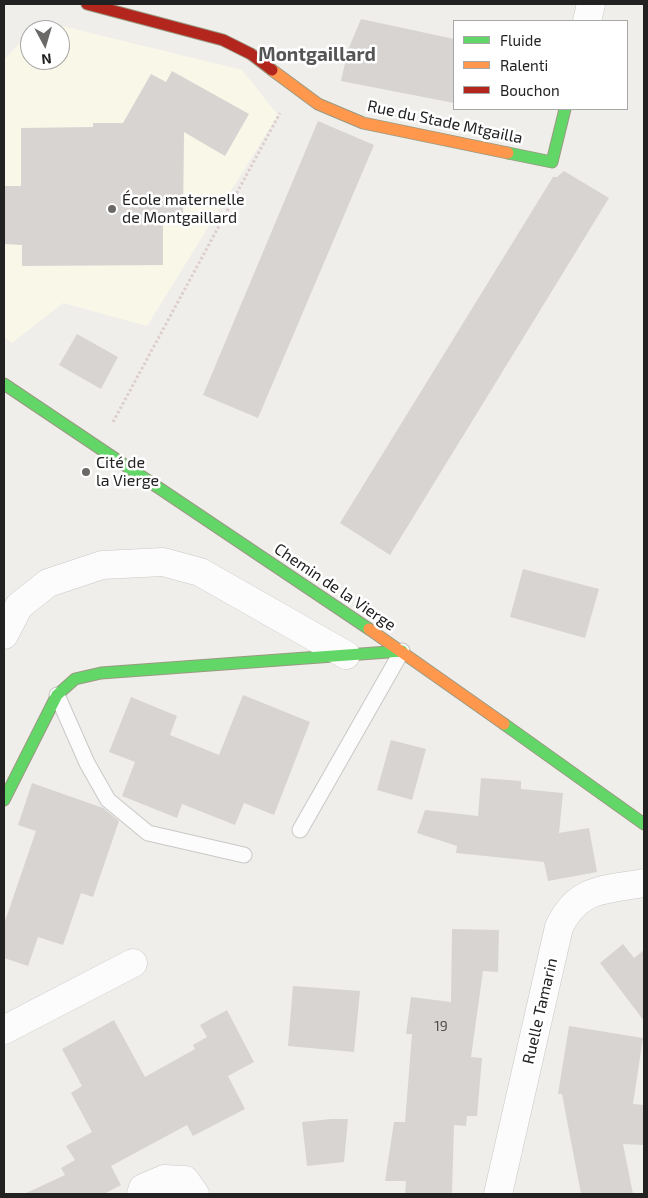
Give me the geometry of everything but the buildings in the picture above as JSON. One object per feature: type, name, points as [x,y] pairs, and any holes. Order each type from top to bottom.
[{"type":"street","name":"Rue du Stade Mtgailla","points":[[87,4],[223,40],[251,54],[318,104],[363,123],[552,162],[565,110]]},
{"type":"street","points":[[587,20],[591,4]]},
{"type":"street","name":"Chemin de la Vierge","points":[[4,384],[402,651],[644,824]]},
{"type":"street","points":[[4,636],[19,606],[48,583],[102,565],[163,562],[200,572],[346,655]]},
{"type":"street","points":[[4,800],[57,695],[75,679],[101,672],[402,651]]},
{"type":"street","name":"Ruelle Tamarin","points":[[498,1194],[559,927],[565,914],[575,902],[588,894],[644,882]]},
{"type":"street","points":[[4,1030],[133,963]]},
{"type":"street","points":[[141,1194],[143,1188],[164,1179],[185,1180],[195,1194]]},
{"type":"lane","points":[[300,830],[402,651]]},
{"type":"lane","points":[[57,695],[86,763],[108,800],[148,833],[244,855]]},
{"type":"path","points":[[99,448],[294,86]]},
{"type":"shaded area","name":"École maternelle de Montgaillard","points":[[70,28],[242,70],[278,115],[147,326],[63,303],[12,343],[4,337],[4,60],[20,43],[20,70],[70,70]]},
{"type":"traffic: fast","points":[[508,153],[552,162],[565,110]]},
{"type":"traffic: fast","points":[[4,384],[369,629]]},
{"type":"traffic: fast","points":[[4,800],[57,695],[75,679],[101,673],[402,651]]},
{"type":"traffic: fast","points":[[504,724],[644,824]]},
{"type":"traffic: slow","points":[[272,70],[318,104],[363,123],[508,153]]},
{"type":"traffic: slow","points":[[369,629],[504,724]]},
{"type":"traffic: jam","points":[[87,4],[223,40],[251,54],[272,70]]},
{"type":"place","name":"École maternelle de Montgaillard","points":[[112,209]]},
{"type":"place","name":"Cité de la Vierge","points":[[86,472]]},
{"type":"district","name":"Montgaillard","points":[[317,55]]}]
